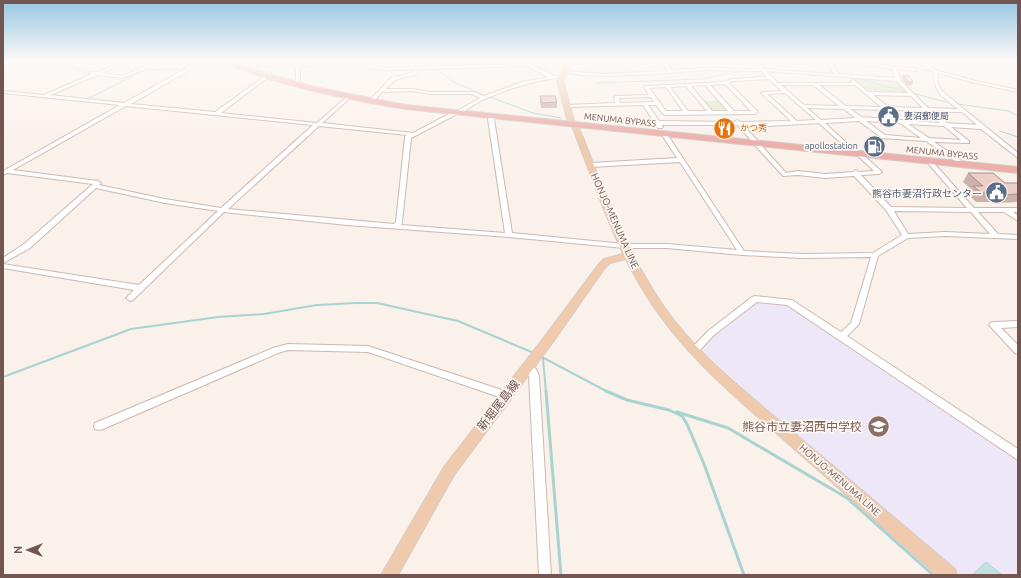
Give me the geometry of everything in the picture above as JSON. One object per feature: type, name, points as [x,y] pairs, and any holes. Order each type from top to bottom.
[{"type":"highway","name":"MENUMA BYPASS","points":[[306,88],[406,107],[1018,167]]},
{"type":"highway","name":"MENUMA BYPASS","points":[[323,88],[372,99],[458,112],[493,117],[573,124]]},
{"type":"highway","name":"MENUMA BYPASS","points":[[855,152],[1018,170]]},
{"type":"main road","name":"HONJO-MENUMA LINE","points":[[561,88],[573,124],[626,251],[666,318],[694,351],[726,382],[949,575]]},
{"type":"main road","name":"新堀尾島線","points":[[389,575],[449,471],[601,267],[607,261],[626,251]]},
{"type":"street","points":[[44,97],[64,88]]},
{"type":"street","points":[[4,172],[155,88]]},
{"type":"street","points":[[216,114],[252,88]]},
{"type":"street","points":[[397,225],[399,222],[408,137],[486,98],[511,88]]},
{"type":"street","points":[[647,88],[665,113],[755,112],[731,88]]},
{"type":"street","points":[[668,88],[687,113]]},
{"type":"street","points":[[690,88],[711,113]]},
{"type":"street","points":[[709,88],[739,124],[785,174],[798,173],[825,176],[856,172],[879,172],[781,88]]},
{"type":"street","points":[[819,88],[884,137],[966,142],[927,110],[905,88]]},
{"type":"street","points":[[861,88],[887,109]]},
{"type":"street","points":[[937,88],[961,111],[1018,156]]},
{"type":"street","points":[[1005,88],[1018,91]]},
{"type":"street","points":[[372,99],[382,90],[413,90],[430,93],[473,93],[486,98]]},
{"type":"street","points":[[3,92],[412,134]]},
{"type":"street","points":[[786,92],[762,92],[795,122]]},
{"type":"street","points":[[868,94],[911,95]]},
{"type":"street","points":[[618,105],[616,97],[652,96]]},
{"type":"street","points":[[130,298],[224,209],[348,97]]},
{"type":"street","points":[[567,106],[657,103]]},
{"type":"street","points":[[645,104],[742,253]]},
{"type":"street","points":[[803,106],[961,111]]},
{"type":"street","points":[[493,117],[491,119],[509,235]]},
{"type":"street","points":[[658,123],[739,124],[861,119],[982,127]]},
{"type":"street","points":[[902,122],[958,161]]},
{"type":"street","points":[[591,165],[682,160]]},
{"type":"street","points":[[929,161],[996,236]]},
{"type":"street","points":[[3,261],[27,246],[98,183],[4,172]]},
{"type":"street","points":[[856,172],[856,175],[889,209],[906,236]]},
{"type":"street","points":[[95,186],[165,201],[224,209],[347,223],[397,225],[509,235],[626,251],[667,246],[742,253],[802,256],[874,256],[906,236],[945,234],[1018,237]]},
{"type":"street","points":[[889,209],[1018,210]]},
{"type":"street","points":[[1006,210],[1018,219]]},
{"type":"street","points":[[841,337],[855,324],[874,256]]},
{"type":"street","points":[[3,266],[139,288]]},
{"type":"street","points":[[694,351],[711,333],[755,299],[789,302],[1018,455]]},
{"type":"street","points":[[1018,324],[993,325],[1018,350]]},
{"type":"street","points":[[99,426],[276,350],[288,347],[368,349],[505,395]]},
{"type":"street","points":[[527,367],[533,372],[534,376],[546,575]]},
{"type":"shaded area","name":"熊谷市立妻沼西中学校","points":[[756,302],[787,304],[1018,457],[1018,575],[960,575],[750,394],[700,348],[734,318]]},
{"type":"green space","points":[[863,88],[903,88],[909,94],[869,93]]},
{"type":"green space","points":[[719,100],[730,112],[711,112],[702,101]]},
{"type":"water","points":[[986,562],[1002,575],[972,575]]},
{"type":"building","points":[[540,96],[555,96],[557,102],[542,103]]},
{"type":"building","points":[[968,173],[993,173],[1005,183],[1018,183],[1018,194],[1002,195],[1000,193],[982,193],[973,186],[983,186]]},
{"type":"waterway","points":[[87,99],[109,88]]},
{"type":"waterway","points":[[468,88],[486,96]]},
{"type":"waterway","points":[[893,88],[950,103]]},
{"type":"waterway","points":[[490,97],[533,113],[561,118]]},
{"type":"waterway","points":[[957,104],[1009,111],[1018,116]]},
{"type":"waterway","points":[[583,119],[597,119]]},
{"type":"waterway","points":[[616,119],[645,119]]},
{"type":"waterway","points":[[1000,131],[1018,137]]},
{"type":"waterway","points":[[3,377],[131,329],[218,317],[264,314],[317,305],[356,303],[377,303],[458,321],[534,353]]},
{"type":"waterway","points":[[540,356],[607,391]]},
{"type":"waterway","points":[[543,359],[546,392]]},
{"type":"waterway","points":[[546,391],[561,575]]},
{"type":"waterway","points":[[607,391],[627,400],[669,410],[682,416],[687,424],[704,464],[744,575]]},
{"type":"waterway","points":[[677,412],[728,428],[847,498],[933,575]]},
{"type":"place","name":"妻沼郵便局","points":[[889,116]]},
{"type":"place","name":"かつ秀","points":[[725,128]]},
{"type":"place","name":"apollostation","points":[[874,146]]},
{"type":"place","name":"熊谷市妻沼行政センター","points":[[997,193]]},
{"type":"place","name":"熊谷市立妻沼西中学校","points":[[878,426]]}]
